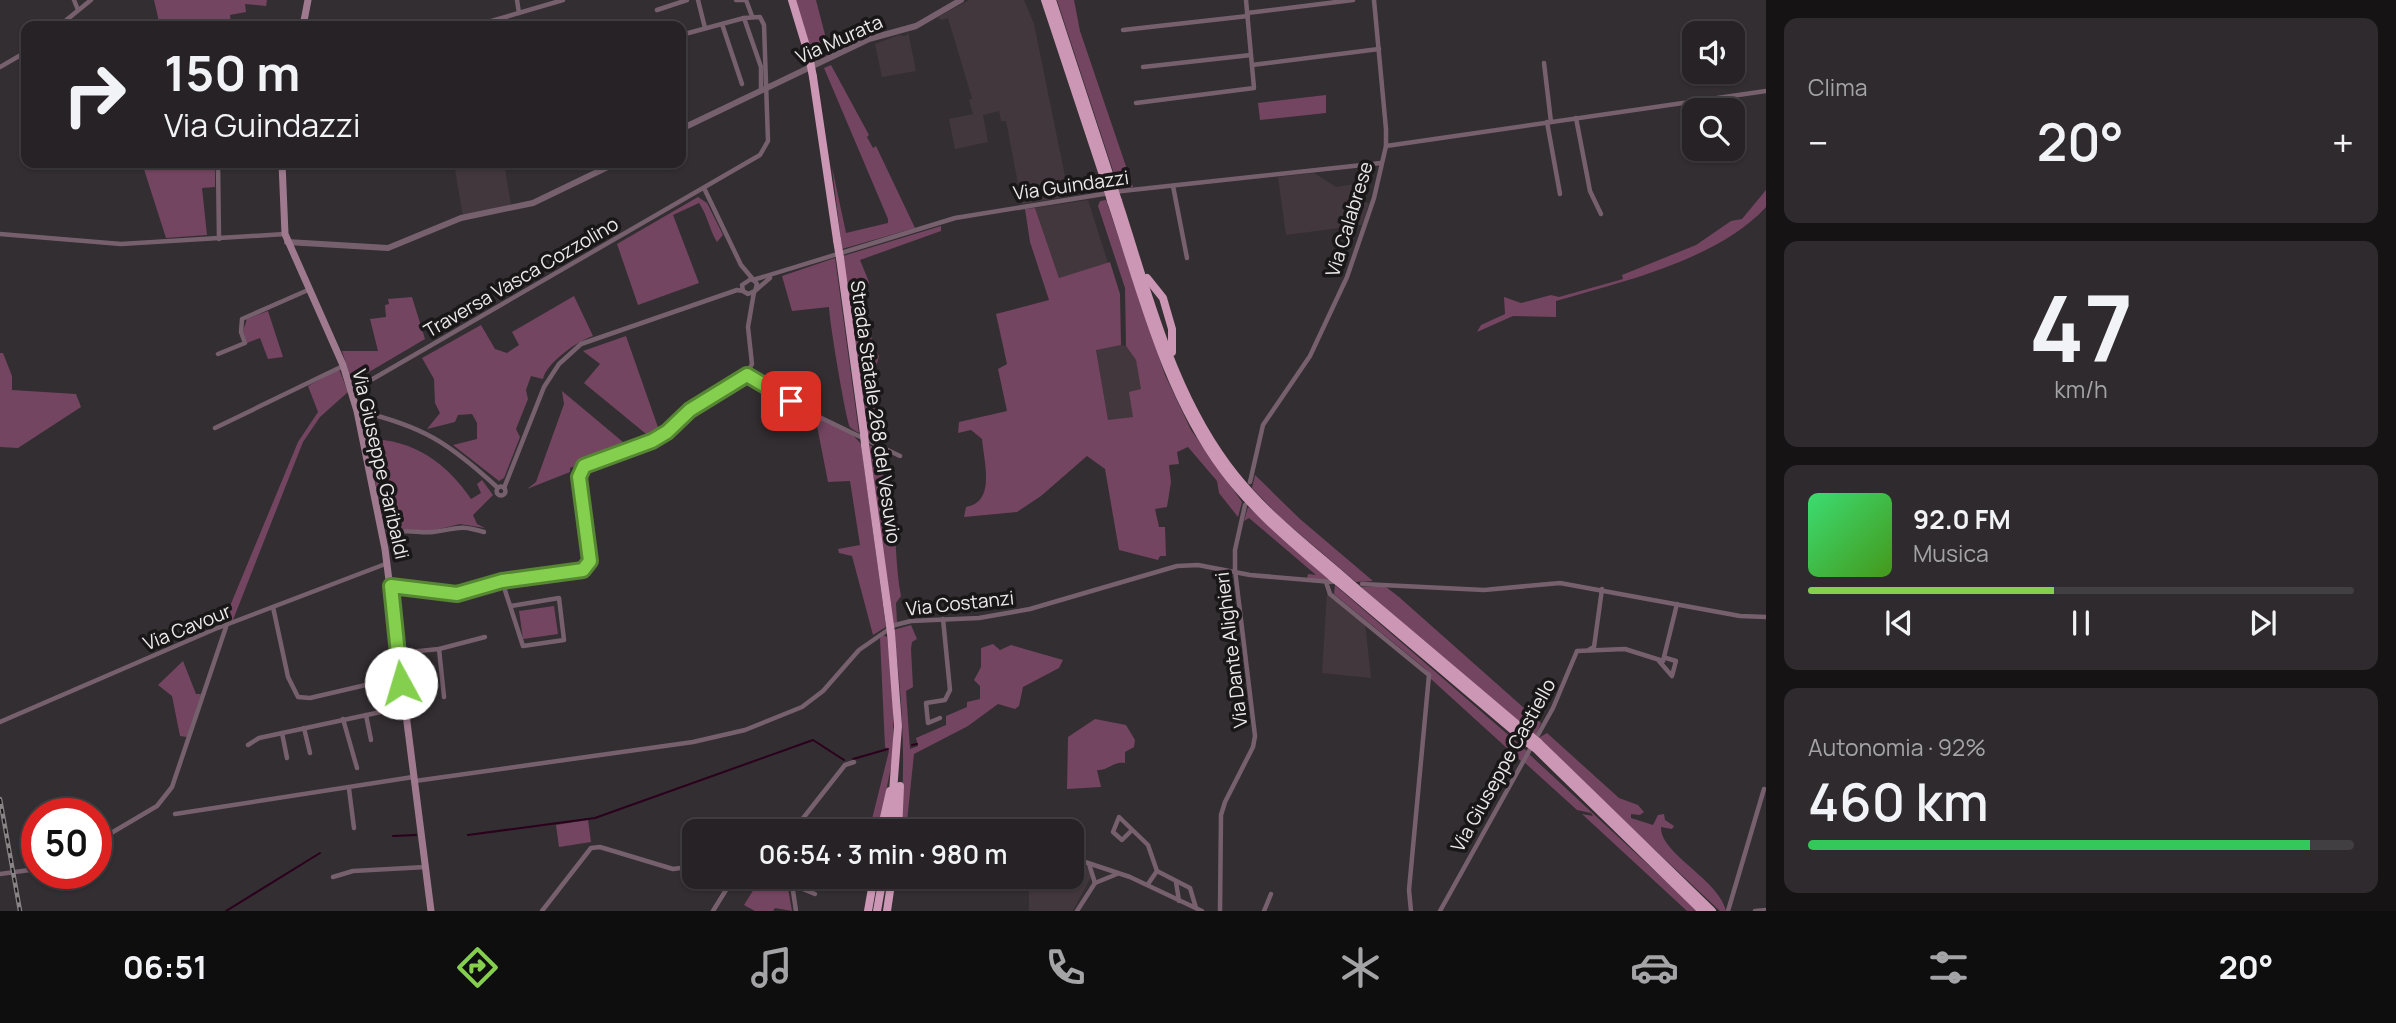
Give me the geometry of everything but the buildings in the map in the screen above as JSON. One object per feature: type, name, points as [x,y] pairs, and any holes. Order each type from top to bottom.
[{"type":"highway","name":"Strada Statale 268 del Vesuvio","points":[[792,0],[813,76],[891,633],[897,703],[897,764],[891,819]]},
{"type":"highway","points":[[1045,0],[1110,186]]},
{"type":"highway","points":[[1052,0],[1166,367],[1197,430],[1247,499],[1330,580],[1359,586],[1533,743],[1712,911]]},
{"type":"highway","points":[[1114,201],[1186,398],[1211,441],[1249,491],[1345,583],[1533,743],[1702,911]]},
{"type":"highway","points":[[884,819],[897,764]]},
{"type":"highway","points":[[897,764],[898,819]]},
{"type":"highway","points":[[868,911],[872,889]]},
{"type":"highway","points":[[877,911],[881,889]]},
{"type":"highway","points":[[887,911],[890,889]]},
{"type":"main road","points":[[304,21],[308,0]]},
{"type":"main road","points":[[282,168],[286,238]]},
{"type":"main road","name":"Via Giuseppe Garibaldi","points":[[286,238],[344,365],[357,411],[388,564],[431,911]]},
{"type":"street","points":[[74,0],[78,10]]},
{"type":"street","points":[[65,21],[91,0]]},
{"type":"street","points":[[517,0],[519,13]]},
{"type":"street","points":[[491,21],[563,0]]},
{"type":"street","points":[[657,10],[687,0]]},
{"type":"street","points":[[698,0],[705,28]]},
{"type":"street","points":[[736,0],[745,0],[752,16]]},
{"type":"street","name":"Via Murata","points":[[686,127],[869,39],[916,26],[961,0]]},
{"type":"street","points":[[1136,103],[1253,89],[1246,0]]},
{"type":"street","points":[[1124,30],[1353,0]]},
{"type":"street","name":"Via Calabrese","points":[[1250,482],[1263,425],[1287,394],[1328,321],[1367,221],[1386,146],[1374,0]]},
{"type":"street","points":[[686,34],[752,16],[760,17],[764,25],[764,91]]},
{"type":"street","points":[[744,18],[761,67],[764,91]]},
{"type":"street","points":[[722,24],[741,84]]},
{"type":"street","points":[[1252,65],[1379,49]]},
{"type":"street","points":[[0,67],[21,55]]},
{"type":"street","points":[[1143,67],[1251,55]]},
{"type":"street","points":[[1544,63],[1549,122],[1560,194]]},
{"type":"street","name":"Traversa Vasca Cozzolino","points":[[352,391],[756,157],[765,149],[764,91]]},
{"type":"street","points":[[1386,146],[1766,91]]},
{"type":"street","points":[[1576,118],[1590,191],[1601,214]]},
{"type":"street","name":"Via Guindazzi","points":[[742,288],[752,279],[774,276],[955,218],[1173,186],[1381,163]]},
{"type":"street","points":[[218,168],[219,239]]},
{"type":"street","points":[[0,234],[110,244],[286,238],[388,247],[461,218],[533,203],[606,168]]},
{"type":"street","points":[[1173,186],[1187,258]]},
{"type":"street","points":[[704,188],[741,265],[752,279],[755,291],[749,309]]},
{"type":"street","points":[[391,586],[457,594],[502,581],[586,569],[590,561],[579,477],[581,469],[652,441],[667,432],[690,410],[747,375],[752,363],[749,309],[742,288],[741,265]]},
{"type":"street","name":"Via Guindazzi","points":[[755,291],[774,276]]},
{"type":"street","points":[[357,411],[413,426],[434,436],[501,488],[544,387],[559,365],[582,344],[742,288],[755,291]]},
{"type":"street","points":[[218,354],[244,343],[240,332],[242,319],[309,290]]},
{"type":"street","points":[[215,428],[344,365]]},
{"type":"street","points":[[747,375],[813,414],[900,456]]},
{"type":"street","name":"Via Dante Alighieri","points":[[1220,911],[1221,815],[1255,741],[1235,570],[1235,550],[1245,505]]},
{"type":"street","points":[[394,547],[393,534],[404,530],[433,532],[458,525],[484,532]]},
{"type":"street","name":"Via Cavour","points":[[0,722],[227,624],[388,564]]},
{"type":"street","name":"Via Costanzi","points":[[176,814],[693,742],[745,730],[802,707],[823,691],[859,650],[895,625],[943,618],[979,618],[1030,609],[1177,566],[1235,570],[1250,575],[1330,580]]},
{"type":"street","points":[[1330,580],[1331,594],[1429,674],[1409,890],[1411,911]]},
{"type":"street","points":[[502,581],[523,646],[564,640],[559,598],[511,606]]},
{"type":"street","points":[[1359,586],[1484,590],[1560,583],[1740,616],[1766,617]]},
{"type":"street","points":[[1590,649],[1594,646],[1602,589]]},
{"type":"street","points":[[1666,658],[1677,604]]},
{"type":"street","points":[[273,607],[288,677],[298,697],[310,698],[400,677]]},
{"type":"street","points":[[940,718],[928,723],[926,704],[945,700],[950,690],[943,618]]},
{"type":"street","points":[[112,833],[157,806],[172,787],[227,624]]},
{"type":"street","points":[[398,653],[439,649],[485,637]]},
{"type":"street","points":[[439,649],[444,697]]},
{"type":"street","points":[[1590,649],[1625,649],[1650,655],[1672,676],[1676,661],[1666,658],[1658,661]]},
{"type":"street","name":"Via Giuseppe Castiello","points":[[1440,911],[1553,708],[1577,652],[1590,649]]},
{"type":"street","points":[[248,745],[259,738],[404,707]]},
{"type":"street","points":[[366,715],[371,740]]},
{"type":"street","points":[[343,719],[357,768]]},
{"type":"street","points":[[304,728],[310,753]]},
{"type":"street","points":[[282,733],[287,758]]},
{"type":"street","points":[[802,819],[845,765],[854,762]]},
{"type":"street","points":[[349,789],[354,828]]},
{"type":"street","points":[[1734,911],[1729,909],[1764,789]]},
{"type":"street","points":[[1132,830],[1122,840],[1113,832],[1115,821],[1119,817],[1148,845],[1157,871],[1190,888],[1199,910]]},
{"type":"street","points":[[542,911],[592,848],[600,847],[673,869],[682,868]]},
{"type":"street","points":[[1084,862],[1148,884],[1199,910]]},
{"type":"street","points":[[1089,864],[1095,883]]},
{"type":"street","points":[[333,877],[353,871],[427,867]]},
{"type":"street","points":[[0,874],[21,871]]},
{"type":"street","points":[[1148,884],[1157,871]]},
{"type":"street","points":[[1077,911],[1095,883],[1118,873]]},
{"type":"street","points":[[1176,881],[1179,901]]},
{"type":"street","points":[[713,911],[727,889]]},
{"type":"street","points":[[793,889],[796,911]]},
{"type":"street","points":[[803,889],[815,894]]},
{"type":"street","points":[[1264,911],[1271,894]]},
{"type":"street","points":[[1755,911],[1766,909]]},
{"type":"shaded area","points":[[154,0],[267,0],[266,6],[245,4],[246,12],[230,15],[231,21],[159,21]]},
{"type":"shaded area","points":[[795,0],[816,0],[830,54],[814,62]]},
{"type":"shaded area","points":[[969,0],[1024,0],[1034,24],[1069,196],[1022,204],[1006,121],[1001,121],[999,111],[983,115],[988,142],[955,149],[949,119],[973,114],[969,100],[972,98],[948,18],[941,20],[938,17]]},
{"type":"shaded area","points":[[1057,0],[1074,0],[1080,31],[1133,187],[1119,189]]},
{"type":"shaded area","points":[[908,32],[916,71],[882,77],[875,44],[899,35],[906,36]]},
{"type":"shaded area","points":[[831,65],[869,135],[867,137],[873,148],[876,146],[915,228],[842,249],[832,167],[846,233],[888,223],[888,219],[824,68]]},
{"type":"shaded area","points":[[1326,95],[1326,113],[1260,120],[1258,103]]},
{"type":"shaded area","points":[[144,168],[215,168],[215,187],[202,188],[207,235],[166,238]]},
{"type":"shaded area","points":[[455,168],[505,168],[511,205],[463,216]]},
{"type":"shaded area","points":[[1314,173],[1336,187],[1356,184],[1354,195],[1369,204],[1362,225],[1286,235],[1278,177]]},
{"type":"shaded area","points":[[1766,190],[1766,207],[1723,241],[1696,255],[1639,277],[1556,301],[1556,317],[1513,316],[1477,332],[1481,325],[1505,314],[1504,297],[1521,303],[1551,295],[1559,297],[1623,279],[1622,275],[1696,245],[1731,221],[1742,219]]},
{"type":"shaded area","points":[[698,197],[707,203],[723,235],[717,242],[699,203],[673,215],[699,283],[638,305],[617,244]]},
{"type":"shaded area","points":[[1088,200],[1108,263],[1059,278],[1035,208]]},
{"type":"shaded area","points":[[1106,200],[1165,375],[1191,430],[1242,502],[1238,517],[1219,493],[1217,481],[1188,447],[1177,452],[1179,464],[1169,465],[1171,482],[1167,507],[1155,509],[1159,527],[1165,527],[1166,556],[1160,556],[1158,560],[1119,550],[1105,469],[1087,456],[1041,496],[1017,512],[964,517],[966,507],[981,498],[985,489],[986,469],[982,439],[971,430],[958,433],[959,422],[1007,411],[998,369],[1007,364],[996,314],[1049,300],[1030,242],[1025,209],[1035,208],[1059,278],[1110,262],[1120,294],[1121,345],[1096,350],[1108,420],[1133,417],[1129,392],[1141,389],[1136,360],[1126,346],[1125,288],[1098,206],[1100,201]]},
{"type":"shaded area","points":[[941,226],[941,231],[860,260],[869,282],[865,303],[873,346],[879,356],[872,382],[881,437],[877,444],[868,440],[843,256]]},
{"type":"shaded area","points":[[835,258],[859,433],[850,427],[848,421],[829,307],[792,311],[782,276]]},
{"type":"shaded area","points":[[574,296],[593,336],[562,354],[543,379],[531,376],[526,390],[528,399],[516,429],[520,437],[504,478],[499,481],[453,445],[477,439],[477,423],[472,414],[458,415],[455,422],[427,429],[440,413],[435,403],[434,379],[422,358],[481,325],[495,349],[507,353],[519,345],[512,332]]},
{"type":"shaded area","points":[[412,297],[425,339],[352,382],[342,351],[378,351],[370,319],[386,317],[385,305],[389,304],[388,299]]},
{"type":"shaded area","points":[[268,311],[283,357],[268,359],[260,338],[247,343],[243,331],[247,319]]},
{"type":"shaded area","points":[[626,336],[660,433],[651,438],[584,383],[600,364],[583,351]]},
{"type":"shaded area","points":[[1126,346],[1136,360],[1142,390],[1133,417],[1108,421],[1096,349]]},
{"type":"shaded area","points":[[0,353],[3,353],[12,376],[12,390],[76,394],[81,407],[18,448],[0,447]]},
{"type":"shaded area","points":[[339,369],[348,392],[320,417],[303,442],[233,620],[223,623],[298,442],[318,412],[308,386]]},
{"type":"shaded area","points":[[562,391],[629,447],[570,468],[570,472],[527,489],[536,482],[564,404]]},
{"type":"shaded area","points":[[802,409],[853,435],[861,444],[886,627],[873,635],[852,556],[839,553],[838,549],[860,545],[850,481],[828,482],[817,426],[804,418]]},
{"type":"shaded area","points":[[366,439],[398,443],[427,455],[451,474],[471,499],[481,493],[477,484],[482,480],[493,495],[473,515],[477,524],[485,528],[460,524],[431,531],[403,529],[387,535]]},
{"type":"shaded area","points":[[868,444],[879,451],[893,516],[901,596],[896,603],[897,622],[893,624]]},
{"type":"shaded area","points":[[1255,475],[1300,519],[1373,581],[1356,582],[1281,518],[1252,488]]},
{"type":"shaded area","points":[[1248,507],[1331,580],[1307,579],[1308,574],[1316,575],[1249,518],[1244,521]]},
{"type":"shaded area","points":[[1335,585],[1527,751],[1521,761],[1431,679],[1427,670],[1334,594]]},
{"type":"shaded area","points":[[1361,587],[1386,587],[1399,597],[1541,723],[1535,737]]},
{"type":"shaded area","points":[[1327,592],[1365,623],[1371,678],[1322,673]]},
{"type":"shaded area","points":[[554,606],[558,634],[523,639],[519,611]]},
{"type":"shaded area","points":[[911,625],[917,639],[912,642],[911,649],[913,687],[906,691],[910,749],[918,746],[916,738],[946,725],[946,716],[967,707],[967,702],[980,699],[980,686],[974,680],[981,667],[981,648],[993,644],[1000,650],[1011,645],[1063,660],[1059,668],[1023,687],[1019,706],[1015,709],[998,704],[968,726],[914,754],[907,819],[901,819],[902,730],[893,630]]},
{"type":"shaded area","points":[[883,635],[887,637],[893,691],[893,757],[880,819],[872,819],[889,751],[885,747],[880,638]]},
{"type":"shaded area","points":[[183,661],[196,694],[201,694],[187,737],[180,736],[172,696],[158,685]]},
{"type":"shaded area","points":[[1095,719],[1126,725],[1135,740],[1134,747],[1125,752],[1125,763],[1097,770],[1101,787],[1067,789],[1068,737]]},
{"type":"shaded area","points":[[1547,733],[1619,798],[1638,805],[1644,812],[1640,815],[1631,814],[1631,818],[1653,825],[1658,815],[1664,814],[1665,820],[1674,826],[1672,829],[1661,827],[1663,837],[1679,857],[1713,888],[1726,911],[1720,911],[1537,739]]},
{"type":"shaded area","points":[[1529,754],[1698,911],[1687,911],[1582,814],[1593,816],[1591,813],[1577,810],[1524,762]]},
{"type":"shaded area","points":[[588,820],[591,842],[559,847],[556,825]]},
{"type":"shaded area","points":[[1084,867],[1088,868],[1091,877],[1073,911],[1029,911],[1029,889],[1084,889]]},
{"type":"shaded area","points":[[754,889],[788,889],[792,911],[775,908],[773,911],[755,911],[744,905]]},
{"type":"waterway","points":[[468,835],[595,818],[813,740],[844,760]]},
{"type":"waterway","points":[[912,745],[917,744]]},
{"type":"waterway","points":[[853,759],[888,749]]},
{"type":"waterway","points":[[393,836],[416,835]]},
{"type":"waterway","points":[[226,911],[320,853]]},
{"type":"railway","points":[[0,799],[20,911]]},
{"type":"route","points":[[401,683],[391,586],[457,594],[502,581],[586,569],[590,561],[579,477],[584,466],[652,441],[667,432],[690,410],[747,375],[791,401]]}]
